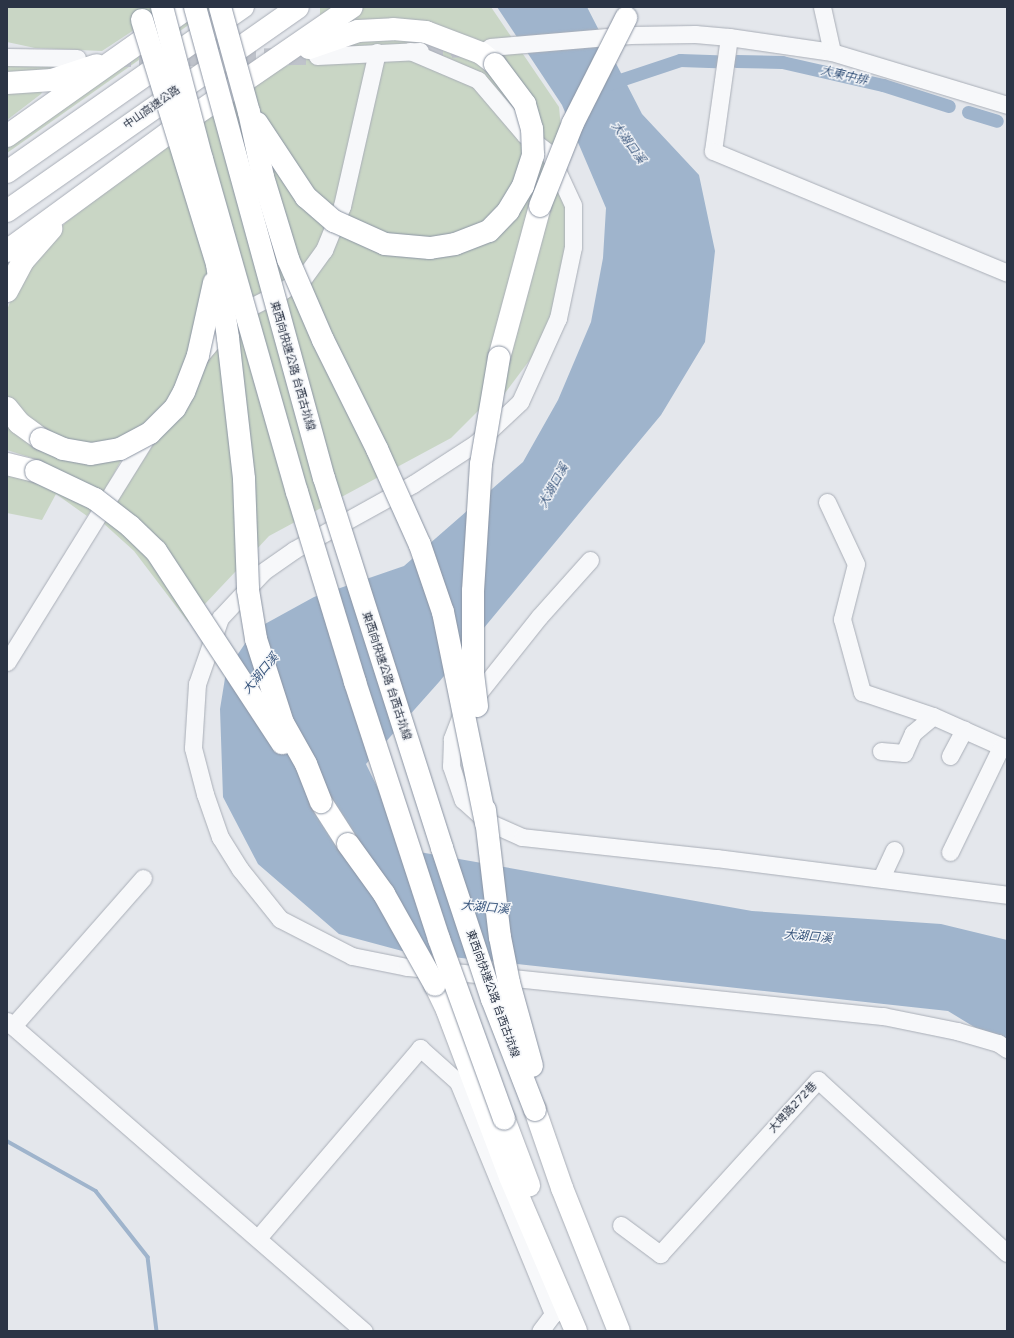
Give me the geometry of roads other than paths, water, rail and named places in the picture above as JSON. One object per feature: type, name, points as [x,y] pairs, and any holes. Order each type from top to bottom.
[{"type":"highway","points":[[162,7],[202,159],[297,492],[355,682],[439,939],[557,1264],[585,1331]]},
{"type":"highway","points":[[7,136],[189,7]]},
{"type":"highway","name":"東西向快速公路 台西古坑線","points":[[195,7],[324,478],[442,848],[492,999],[539,1109],[562,1188],[618,1331]]},
{"type":"highway","points":[[220,7],[249,112],[263,177],[288,259],[323,340],[420,545],[443,612],[486,824]]},
{"type":"highway","points":[[7,172],[243,7]]},
{"type":"highway","name":"中山高速公路","points":[[7,211],[298,7]]},
{"type":"highway","points":[[7,251],[167,134],[352,7]]},
{"type":"highway","points":[[622,1331],[539,1109],[508,983],[500,937],[486,824],[483,766],[473,673],[473,591],[481,464],[500,358],[540,206],[573,123],[631,7]]},
{"type":"highway","points":[[139,11],[216,264],[228,338],[244,479],[248,590],[256,639],[283,723],[306,764],[321,802]]},
{"type":"highway","points":[[249,112],[306,197],[334,221],[385,244],[430,248],[455,244],[489,230],[508,211],[523,186],[533,155],[532,129],[525,104],[495,52],[481,53],[454,40],[426,32],[393,29],[358,31],[335,37],[266,67]]},
{"type":"highway","points":[[7,83],[52,80],[99,65],[140,42]]},
{"type":"highway","points":[[7,291],[23,261],[49,230],[92,194],[144,158],[167,134]]},
{"type":"highway","points":[[7,408],[20,423],[41,439],[63,449],[91,454],[120,449],[150,433],[175,408],[195,366],[211,301],[216,264]]},
{"type":"highway","points":[[7,464],[36,470],[95,498],[130,526],[156,551],[348,844],[384,894],[435,985],[447,1010],[510,1177],[576,1331]]},
{"type":"street","points":[[822,7],[832,52]]},
{"type":"street","points":[[495,52],[630,35],[695,34],[729,37],[832,52],[1007,105]]},
{"type":"street","points":[[729,37],[713,151],[1007,273]]},
{"type":"street","points":[[317,56],[418,51],[478,80],[525,135],[549,153],[573,205],[573,247],[558,318],[520,402],[476,442],[413,484],[294,550],[263,572],[240,594],[220,618],[197,684],[193,748],[205,794],[220,837],[240,869],[280,919],[352,956],[382,963],[536,981],[883,1016],[957,1031],[998,1043],[1007,1049]]},
{"type":"street","points":[[7,662],[183,379],[202,352],[233,316],[282,291],[305,276],[324,250],[342,206],[377,52]]},
{"type":"street","points":[[7,57],[77,58]]},
{"type":"street","points":[[827,502],[856,564],[842,619],[862,692],[934,716],[1004,748],[950,852]]},
{"type":"street","points":[[590,560],[539,617],[461,715],[452,739],[451,766],[463,800],[486,821],[522,837],[881,878],[1007,895]]},
{"type":"street","points":[[881,751],[904,753],[913,733],[934,716]]},
{"type":"street","points":[[950,756],[964,730]]},
{"type":"street","points":[[881,878],[894,850]]},
{"type":"street","points":[[143,878],[10,1023],[364,1331]]},
{"type":"street","points":[[258,1238],[420,1048],[458,1082],[552,1314],[540,1331]]},
{"type":"street","name":"大埤路272巷","points":[[621,1225],[660,1254],[818,1080],[1007,1253]]},
{"type":"water","name":"大湖口溪","points":[[497,7],[587,7],[642,114],[699,175],[715,251],[705,342],[661,415],[439,682],[366,764],[408,850],[752,911],[941,924],[1007,940],[1007,1047],[948,1011],[406,952],[339,934],[258,864],[223,797],[220,709],[226,672],[254,630],[314,597],[404,566],[523,462],[558,400],[591,322],[603,258],[606,208],[562,105]]},
{"type":"waterway","name":"大東中排","points":[[608,84],[680,60],[716,61]]},
{"type":"waterway","name":"大東中排","points":[[736,61],[782,62],[883,85],[949,106]]},
{"type":"waterway","name":"大東中排","points":[[968,112],[997,121]]},
{"type":"waterway","points":[[7,1141],[96,1191],[148,1257],[157,1331]]},
{"type":"tunnel","points":[[426,51],[464,48]]},
{"type":"tunnel","points":[[114,58],[317,56]]}]
